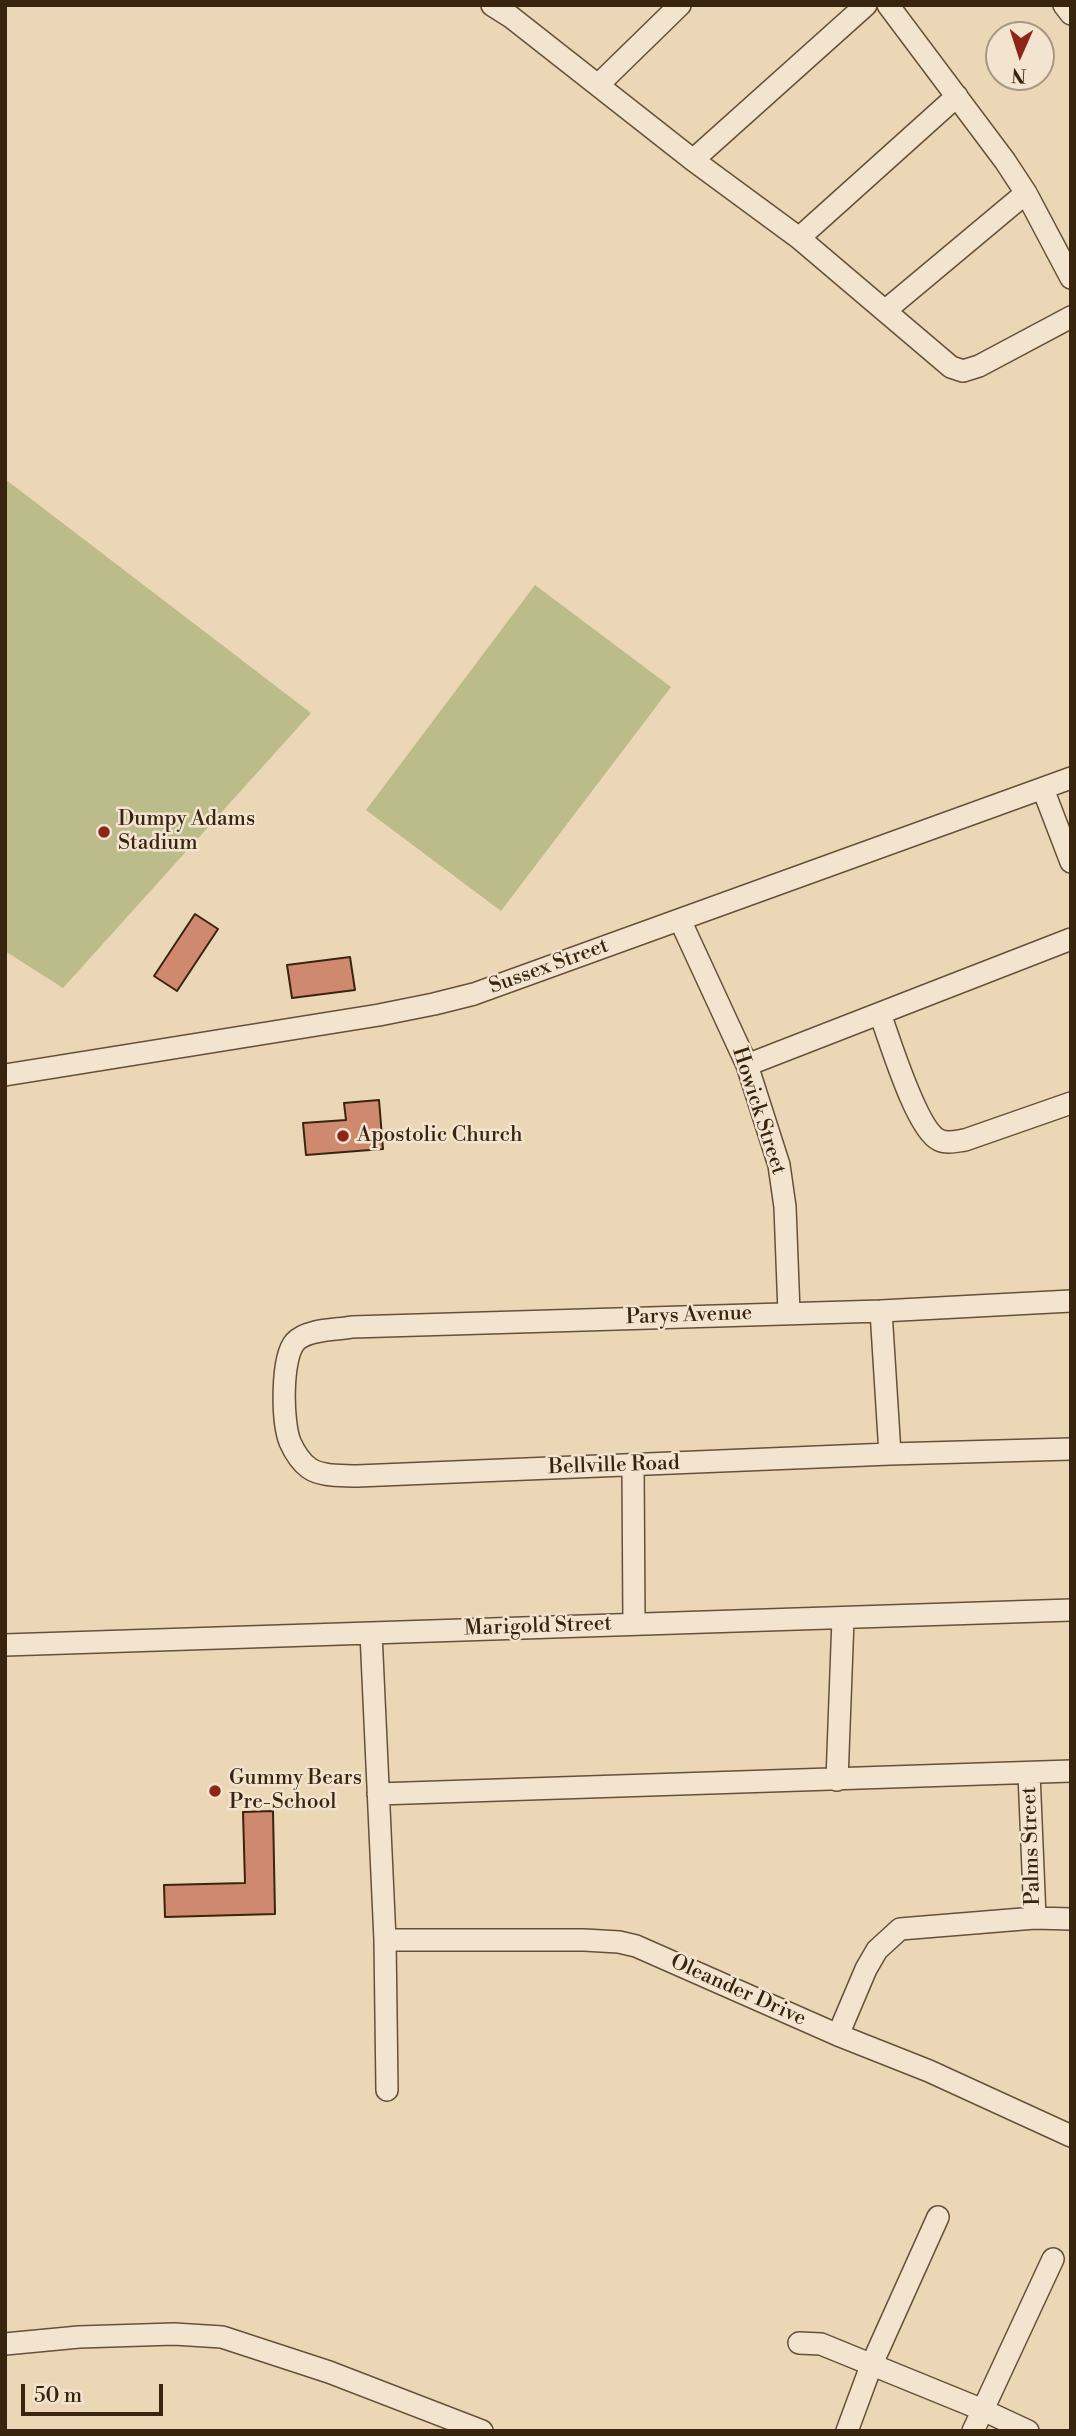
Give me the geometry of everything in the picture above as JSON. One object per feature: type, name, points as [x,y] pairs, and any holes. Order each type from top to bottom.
[{"type":"street","points":[[492,5],[516,11],[598,85],[692,160],[799,238],[951,368],[963,371],[979,366],[1071,317]]},
{"type":"street","points":[[598,85],[680,5]]},
{"type":"street","points":[[692,160],[866,5]]},
{"type":"street","points":[[888,5],[1026,193],[1071,278]]},
{"type":"street","points":[[1064,5],[1071,14]]},
{"type":"street","points":[[799,238],[957,96]]},
{"type":"street","points":[[886,310],[1026,193]]},
{"type":"street","name":"Sussex Street","points":[[5,1075],[434,1004],[492,988],[1071,778]]},
{"type":"street","points":[[1043,789],[1071,862]]},
{"type":"street","name":"Howick Street","points":[[680,920],[747,1065],[779,1165],[785,1207],[789,1313]]},
{"type":"street","points":[[747,1065],[1071,939]]},
{"type":"street","points":[[880,1014],[919,1119],[937,1139],[947,1142],[965,1140],[1071,1103]]},
{"type":"street","name":"Parys Avenue","points":[[308,1334],[352,1327],[881,1311],[1071,1301]]},
{"type":"street","points":[[881,1311],[890,1454]]},
{"type":"street","name":"Bellville Road","points":[[308,1334],[296,1340],[291,1349],[285,1377],[286,1421],[290,1441],[298,1457],[309,1468],[322,1473],[356,1476],[1071,1449]]},
{"type":"street","points":[[633,1465],[634,1624]]},
{"type":"street","name":"Marigold Street","points":[[5,1645],[1071,1610]]},
{"type":"street","points":[[837,1780],[843,1619]]},
{"type":"street","points":[[371,1633],[385,1940],[387,2090]]},
{"type":"street","points":[[378,1794],[1071,1771]]},
{"type":"street","name":"Palms Street","points":[[1029,1773],[1035,1919]]},
{"type":"street","points":[[838,2035],[877,1950],[900,1929],[1035,1919],[1071,1919]]},
{"type":"street","name":"Oleander Drive","points":[[385,1940],[619,1942],[652,1952],[838,2035],[929,2071],[1071,2136]]},
{"type":"street","points":[[847,2431],[871,2366],[938,2217]]},
{"type":"street","points":[[973,2431],[1053,2259]]},
{"type":"street","points":[[5,2344],[79,2337],[200,2334],[222,2337],[329,2372],[482,2431]]},
{"type":"street","points":[[799,2343],[821,2344],[1028,2431]]},
{"type":"green space","name":"Dumpy Adams Stadium","points":[[5,479],[311,713],[63,988],[5,951]]},
{"type":"green space","points":[[535,585],[671,687],[501,911],[366,810]]},
{"type":"building","points":[[195,914],[218,929],[177,991],[154,976]]},
{"type":"building","points":[[350,957],[355,990],[292,998],[287,965]]},
{"type":"building","name":"Apostolic Church","points":[[379,1100],[383,1149],[306,1155],[303,1123],[346,1120],[344,1103]]},
{"type":"building","points":[[273,1811],[275,1914],[165,1917],[164,1885],[245,1883],[243,1812]]},
{"type":"place","name":"Dumpy Adams Stadium","points":[[104,832]]},
{"type":"place","name":"Apostolic Church","points":[[343,1136]]},
{"type":"place","name":"Gummy Bears Pre-School","points":[[215,1791]]}]
